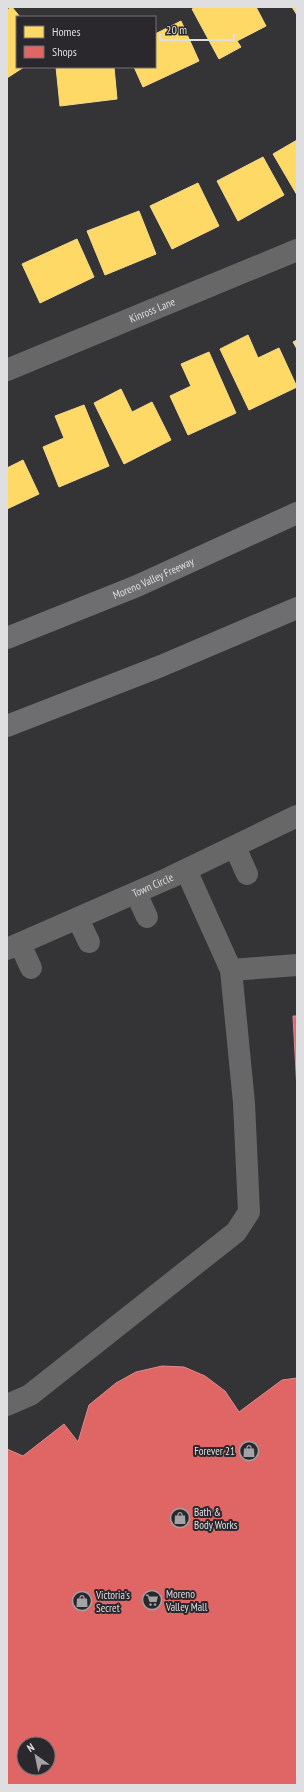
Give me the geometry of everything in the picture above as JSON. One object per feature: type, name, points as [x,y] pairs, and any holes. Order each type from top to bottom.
[{"type":"highway","name":"Moreno Valley Freeway","points":[[7,638],[137,586],[297,513]]},
{"type":"highway","points":[[7,726],[161,666],[297,608]]},
{"type":"street","name":"Kinross Lane","points":[[7,370],[297,250]]},
{"type":"street","name":"Town Circle","points":[[13,947],[136,893],[235,847],[295,822]]},
{"type":"street","points":[[235,847],[247,874]]},
{"type":"street","points":[[7,1405],[30,1395],[201,1260],[236,1232],[249,1212],[244,1103],[231,970],[186,870]]},
{"type":"street","points":[[136,893],[147,917]]},
{"type":"street","points":[[78,919],[88,942]]},
{"type":"street","points":[[13,947],[31,968]]},
{"type":"street","points":[[231,970],[297,965]]},
{"type":"building: Homes","points":[[12,7],[19,16],[16,16],[16,68],[22,68],[7,78],[7,10]]},
{"type":"building: Homes","points":[[196,7],[256,7],[266,26],[237,41],[241,47],[219,59],[192,9]]},
{"type":"building: Homes","points":[[292,7],[297,7],[297,15]]},
{"type":"building: Homes","points":[[181,21],[199,61],[143,87],[134,68],[156,68],[156,34]]},
{"type":"building: Homes","points":[[56,68],[114,68],[117,99],[60,106]]},
{"type":"building: Homes","points":[[297,140],[297,195],[273,154]]},
{"type":"building: Homes","points":[[263,157],[284,195],[238,221],[217,181]]},
{"type":"building: Homes","points":[[198,183],[219,226],[172,249],[150,206]]},
{"type":"building: Homes","points":[[139,211],[156,254],[105,275],[87,231]]},
{"type":"building: Homes","points":[[77,239],[94,277],[40,303],[22,264]]},
{"type":"building: Homes","points":[[248,335],[258,358],[279,348],[297,387],[249,410],[220,349]]},
{"type":"building: Homes","points":[[297,340],[297,349],[293,342]]},
{"type":"building: Homes","points":[[209,352],[236,413],[188,435],[170,396],[191,386],[181,364]]},
{"type":"building: Homes","points":[[121,389],[132,412],[152,402],[171,440],[124,464],[94,403]]},
{"type":"building: Homes","points":[[84,405],[109,466],[59,487],[43,447],[64,438],[55,416]]},
{"type":"building: Homes","points":[[23,460],[39,494],[7,509],[7,468]]},
{"type":"building: Shops","points":[[293,1016],[297,1016],[297,1091]]},
{"type":"building: Shops","name":"Moreno Valley Mall","points":[[162,1366],[184,1367],[205,1376],[225,1391],[239,1412],[282,1380],[297,1378],[297,1785],[7,1785],[7,1449],[23,1456],[64,1424],[78,1442],[89,1405],[116,1383],[136,1372]]},
{"type":"place","name":"Forever 21","points":[[249,1451]]},
{"type":"place","name":"Bath & Body Works","points":[[180,1518]]},
{"type":"place","name":"Moreno Valley Mall","points":[[152,1600]]},
{"type":"place","name":"Victoria's Secret","points":[[82,1601]]}]
